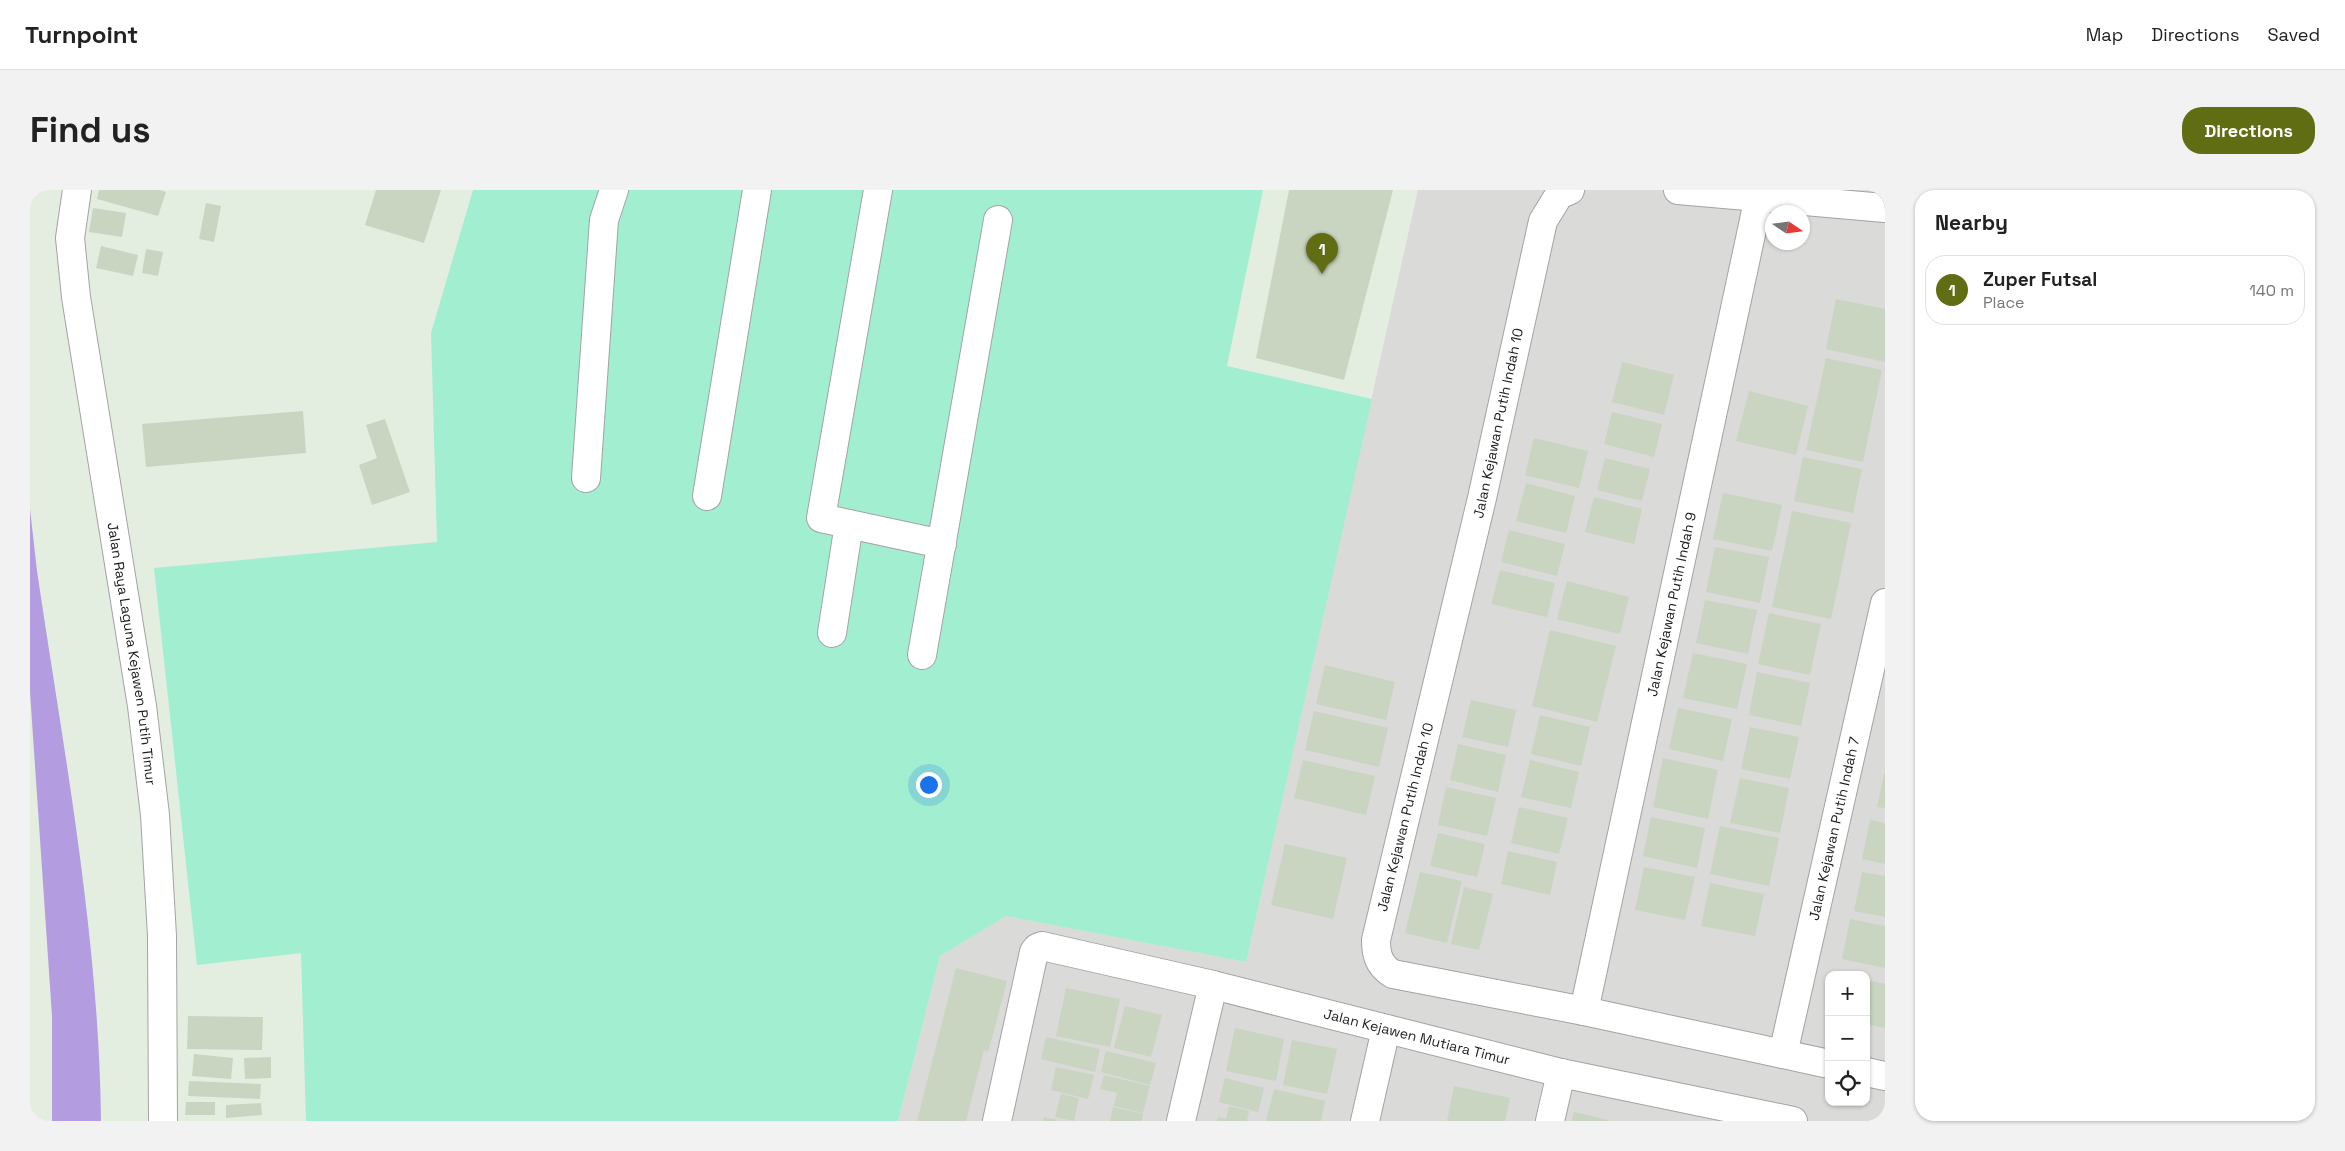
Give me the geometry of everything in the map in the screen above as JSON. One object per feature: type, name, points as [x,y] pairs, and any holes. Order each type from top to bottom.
[{"type":"street","name":"Jalan Raya Laguna Kejawen Putih Timur","points":[[76,190],[70,238],[76,296],[142,706],[155,815],[162,936],[163,1121]]},
{"type":"street","points":[[586,478],[604,220],[614,190]]},
{"type":"street","points":[[708,496],[757,190]]},
{"type":"street","points":[[878,190],[821,518],[942,544]]},
{"type":"street","name":"Jalan Kejawan Putih Indah 10","points":[[1570,190],[1559,194],[1543,221],[1482,498],[1376,940],[1376,954],[1382,965],[1393,974],[1584,1011],[1825,1063]]},
{"type":"street","points":[[1678,190],[1885,208]]},
{"type":"street","name":"Jalan Kejawan Putih Indah 9","points":[[1584,1011],[1759,196]]},
{"type":"street","points":[[922,655],[998,220]]},
{"type":"street","points":[[832,633],[849,524]]},
{"type":"street","name":"Jalan Kejawan Putih Indah 7","points":[[1783,1054],[1885,603]]},
{"type":"street","name":"Jalan Kejawen Mutiara Timur","points":[[997,1121],[1034,952],[1042,946],[1212,985],[1735,1115],[1792,1121]]},
{"type":"street","points":[[1181,1121],[1212,985]]},
{"type":"street","points":[[1365,1121],[1386,1029]]},
{"type":"street","points":[[1550,1121],[1561,1073]]},
{"type":"street","points":[[1870,1073],[1885,1076]]},
{"type":"shaded area","points":[[1418,190],[1885,190],[1885,1121],[898,1121],[940,956],[1006,916],[1246,962]]},
{"type":"shaded area","points":[[30,509],[37,571],[69,776],[87,914],[99,1052],[101,1121],[52,1121],[52,1016],[30,692]]},
{"type":"green space","points":[[473,190],[1263,190],[1227,366],[1372,399],[1246,962],[1006,916],[940,956],[898,1121],[306,1121],[301,953],[197,965],[154,568],[437,542],[431,333]]},
{"type":"building","points":[[99,190],[160,190],[166,192],[158,216],[97,199]]},
{"type":"building","points":[[376,190],[441,190],[424,243],[365,225]]},
{"type":"building","points":[[1289,190],[1393,190],[1344,380],[1256,358]]},
{"type":"building","points":[[206,203],[221,206],[214,242],[199,239]]},
{"type":"building","points":[[93,208],[126,213],[122,237],[89,232]]},
{"type":"building","points":[[101,246],[138,255],[133,276],[96,268]]},
{"type":"building","points":[[146,249],[163,252],[158,276],[142,273]]},
{"type":"building","points":[[1836,299],[1885,309],[1885,362],[1826,349]]},
{"type":"building","points":[[1826,358],[1882,370],[1863,462],[1806,450]]},
{"type":"building","points":[[1622,362],[1674,375],[1664,415],[1612,402]]},
{"type":"building","points":[[1749,391],[1808,406],[1796,455],[1736,441]]},
{"type":"building","points":[[303,411],[306,453],[146,467],[142,424]]},
{"type":"building","points":[[1612,412],[1662,424],[1654,457],[1604,444]]},
{"type":"building","points":[[385,419],[410,492],[372,505],[359,465],[377,458],[366,425]]},
{"type":"building","points":[[1534,438],[1588,451],[1579,488],[1525,475]]},
{"type":"building","points":[[1803,457],[1862,469],[1853,513],[1794,501]]},
{"type":"building","points":[[1605,458],[1650,469],[1642,501],[1597,490]]},
{"type":"building","points":[[1526,483],[1575,496],[1566,533],[1516,521]]},
{"type":"building","points":[[1723,493],[1782,505],[1772,551],[1713,539]]},
{"type":"building","points":[[1594,497],[1642,509],[1634,544],[1585,532]]},
{"type":"building","points":[[1792,511],[1851,523],[1831,619],[1772,607]]},
{"type":"building","points":[[1509,530],[1565,544],[1557,576],[1501,562]]},
{"type":"building","points":[[1715,547],[1769,557],[1760,603],[1706,592]]},
{"type":"building","points":[[1500,570],[1555,583],[1547,617],[1491,604]]},
{"type":"building","points":[[1567,581],[1629,597],[1620,634],[1557,619]]},
{"type":"building","points":[[1705,600],[1757,610],[1748,654],[1696,643]]},
{"type":"building","points":[[1769,613],[1821,624],[1810,675],[1758,664]]},
{"type":"building","points":[[1550,630],[1616,646],[1597,722],[1532,706]]},
{"type":"building","points":[[1693,653],[1747,664],[1737,709],[1683,698]]},
{"type":"building","points":[[1325,665],[1395,682],[1386,720],[1316,704]]},
{"type":"building","points":[[1757,672],[1810,683],[1801,726],[1749,715]]},
{"type":"building","points":[[1471,700],[1516,710],[1508,747],[1462,737]]},
{"type":"building","points":[[1678,708],[1732,719],[1723,761],[1669,749]]},
{"type":"building","points":[[1314,711],[1388,728],[1379,767],[1305,750]]},
{"type":"building","points":[[1540,715],[1590,727],[1581,766],[1531,754]]},
{"type":"building","points":[[1750,727],[1799,737],[1790,779],[1741,769]]},
{"type":"building","points":[[1458,744],[1506,755],[1498,792],[1450,780]]},
{"type":"building","points":[[1663,758],[1718,770],[1708,819],[1653,807]]},
{"type":"building","points":[[1303,760],[1375,776],[1366,815],[1294,798]]},
{"type":"building","points":[[1530,760],[1579,772],[1571,808],[1521,797]]},
{"type":"building","points":[[1885,774],[1885,808],[1877,807]]},
{"type":"building","points":[[1740,778],[1789,788],[1780,833],[1730,823]]},
{"type":"building","points":[[1446,787],[1496,798],[1487,836],[1438,825]]},
{"type":"building","points":[[1519,807],[1568,818],[1559,854],[1511,843]]},
{"type":"building","points":[[1651,817],[1705,828],[1697,868],[1643,856]]},
{"type":"building","points":[[1870,820],[1885,823],[1885,864],[1862,859]]},
{"type":"building","points":[[1720,826],[1779,838],[1769,886],[1710,874]]},
{"type":"building","points":[[1438,833],[1485,844],[1477,877],[1430,866]]},
{"type":"building","points":[[1285,844],[1347,858],[1333,919],[1271,905]]},
{"type":"building","points":[[1508,851],[1557,862],[1550,895],[1501,884]]},
{"type":"building","points":[[1644,867],[1695,877],[1685,920],[1635,910]]},
{"type":"building","points":[[1420,872],[1462,881],[1447,943],[1405,933]]},
{"type":"building","points":[[1862,872],[1885,876],[1885,917],[1854,911]]},
{"type":"building","points":[[1710,883],[1764,894],[1755,936],[1701,926]]},
{"type":"building","points":[[1464,887],[1493,894],[1479,950],[1451,944]]},
{"type":"building","points":[[1850,919],[1885,926],[1885,968],[1842,959]]},
{"type":"building","points":[[956,968],[1007,981],[988,1052],[984,1050],[966,1121],[917,1121]]},
{"type":"building","points":[[1870,981],[1885,984],[1885,1028],[1870,1025]]},
{"type":"building","points":[[1066,988],[1120,999],[1110,1047],[1056,1036]]},
{"type":"building","points":[[1125,1006],[1162,1015],[1151,1057],[1114,1048]]},
{"type":"building","points":[[188,1016],[263,1017],[262,1050],[187,1049]]},
{"type":"building","points":[[1235,1028],[1284,1039],[1276,1081],[1226,1071]]},
{"type":"building","points":[[1046,1037],[1100,1049],[1095,1072],[1041,1059]]},
{"type":"building","points":[[1292,1040],[1337,1049],[1327,1094],[1283,1085]]},
{"type":"building","points":[[1106,1051],[1156,1063],[1150,1085],[1101,1072]]},
{"type":"building","points":[[194,1054],[233,1058],[231,1079],[192,1076]]},
{"type":"building","points":[[271,1057],[271,1078],[245,1079],[244,1058]]},
{"type":"building","points":[[1056,1067],[1094,1075],[1088,1099],[1051,1090]]},
{"type":"building","points":[[1104,1075],[1150,1086],[1143,1113],[1114,1106],[1117,1093],[1100,1089]]},
{"type":"building","points":[[1225,1078],[1264,1088],[1258,1112],[1219,1102]]},
{"type":"building","points":[[189,1081],[261,1084],[260,1099],[188,1096]]},
{"type":"building","points":[[1454,1086],[1510,1098],[1505,1121],[1447,1121]]},
{"type":"building","points":[[1274,1089],[1325,1101],[1321,1121],[1266,1121]]},
{"type":"building","points":[[1061,1094],[1079,1098],[1074,1121],[1055,1117]]},
{"type":"building","points":[[186,1102],[215,1102],[215,1115],[185,1115]]},
{"type":"building","points":[[261,1103],[262,1115],[226,1118],[226,1105]]},
{"type":"building","points":[[1229,1106],[1249,1111],[1247,1121],[1217,1121],[1218,1117],[1226,1119]]},
{"type":"building","points":[[1113,1107],[1143,1114],[1142,1121],[1110,1121]]},
{"type":"building","points":[[1574,1112],[1608,1120],[1608,1121],[1572,1121]]},
{"type":"building","points":[[1044,1117],[1057,1120],[1057,1121],[1043,1121]]},
{"type":"place","name":"Zuper Futsal","points":[[1322,274]]}]
